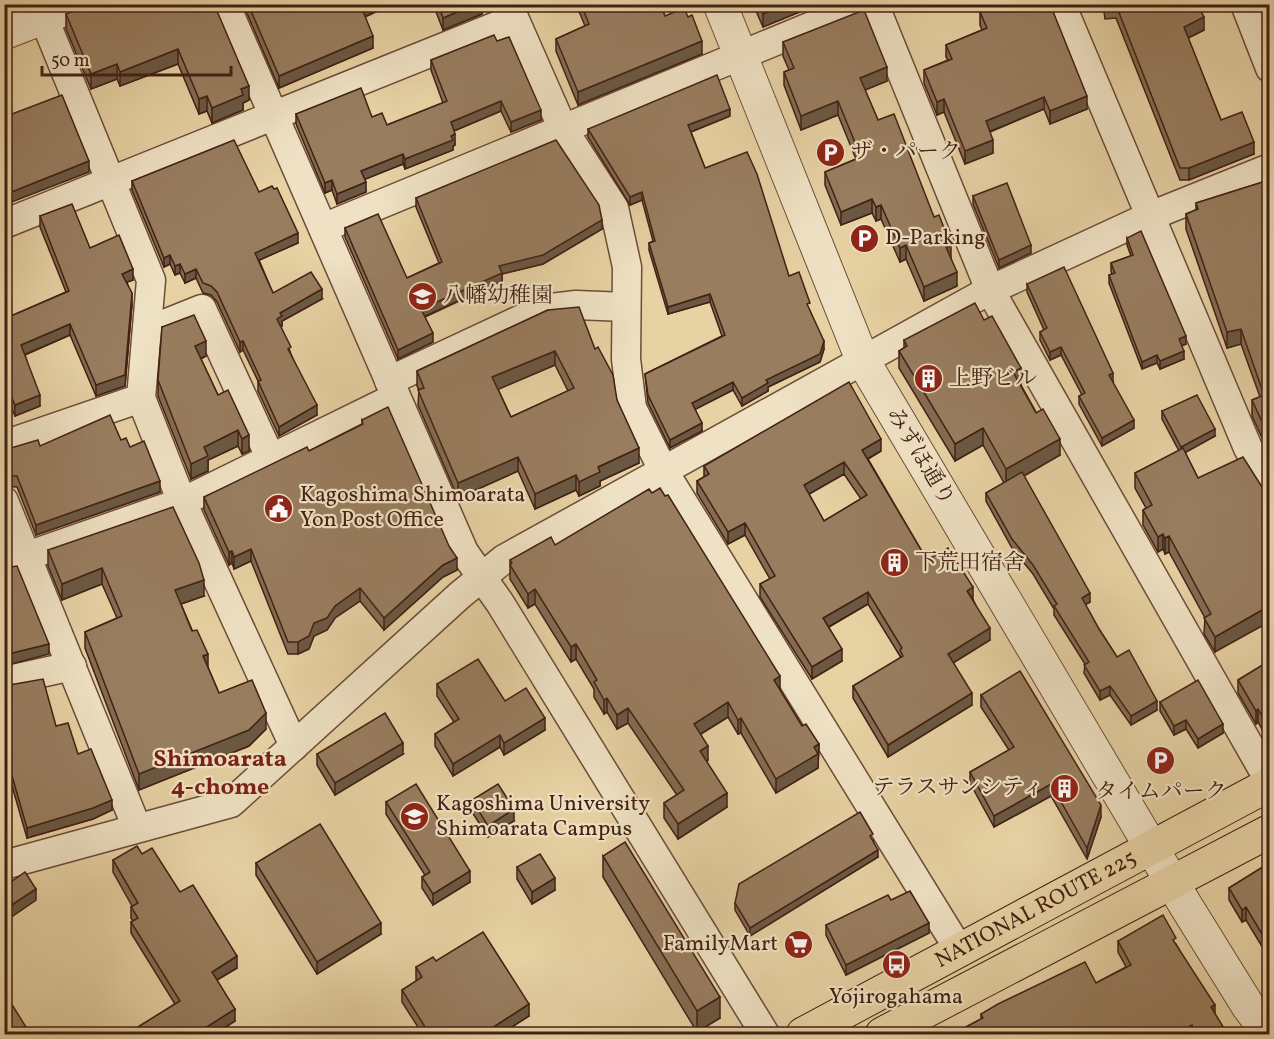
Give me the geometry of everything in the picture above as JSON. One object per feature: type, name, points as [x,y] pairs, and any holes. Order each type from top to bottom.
[{"type":"highway","name":"NATIONAL ROUTE 225","points":[[803,1035],[1269,783]]},
{"type":"highway","name":"NATIONAL ROUTE 225","points":[[882,1035],[1269,831]]},
{"type":"street","points":[[4,33],[41,11],[78,4]]},
{"type":"street","points":[[225,4],[464,552],[500,603],[765,1035]]},
{"type":"street","name":"みずほ通り","points":[[720,4],[862,359],[1151,848],[1248,1006],[1269,1035]]},
{"type":"street","points":[[323,228],[865,4]]},
{"type":"street","points":[[874,4],[990,290],[1269,783]]},
{"type":"street","points":[[1061,4],[1148,217],[1266,475]]},
{"type":"street","points":[[1245,4],[1269,68]]},
{"type":"street","points":[[41,11],[151,280],[141,398],[182,502],[294,746]]},
{"type":"street","points":[[4,224],[274,115],[511,12],[563,129],[614,208],[627,267],[626,359],[632,408],[663,470],[960,951]]},
{"type":"street","points":[[4,865],[231,803],[504,559],[990,290],[1148,217],[1269,168]]},
{"type":"street","points":[[16,561],[182,502],[271,459],[393,389],[543,309],[576,305],[626,307]]},
{"type":"street","points":[[147,331],[202,309],[271,459]]},
{"type":"street","points":[[4,445],[141,398]]},
{"type":"street","points":[[4,501],[16,561],[72,666],[137,828]]},
{"type":"street","points":[[4,681],[72,666]]},
{"type":"building","points":[[91,4],[93,9],[103,4],[214,4],[249,86],[241,89],[243,95],[212,108],[207,96],[199,99],[178,49],[120,72],[117,64],[91,74],[66,14]]},
{"type":"building","points":[[248,4],[365,4],[361,6],[373,36],[279,76]]},
{"type":"building","points":[[438,4],[476,4],[443,18]]},
{"type":"building","points":[[581,4],[660,4],[665,16],[684,8],[688,17],[692,15],[702,41],[578,92],[556,39],[589,24]]},
{"type":"building","points":[[759,4],[788,4],[763,14]]},
{"type":"building","points":[[984,4],[1050,4],[1087,96],[1050,111],[1044,97],[986,121],[993,140],[965,151],[944,99],[937,102],[924,70],[952,59],[946,45],[987,28],[980,12],[986,10]]},
{"type":"building","points":[[1105,4],[1197,4],[1204,17],[1184,27],[1221,120],[1242,112],[1254,142],[1189,168],[1180,168],[1116,5],[1105,6]]},
{"type":"building","points":[[864,10],[887,67],[860,78],[878,120],[894,114],[934,217],[939,215],[951,246],[946,247],[957,272],[924,287],[906,245],[900,248],[881,205],[876,207],[872,199],[841,212],[825,172],[861,157],[838,101],[801,116],[784,72],[794,68],[783,42]]},
{"type":"building","points":[[494,35],[497,41],[509,37],[541,110],[511,122],[501,101],[451,122],[455,134],[451,136],[453,140],[405,159],[403,154],[361,171],[366,182],[337,194],[332,180],[325,183],[296,114],[361,88],[372,117],[382,113],[387,125],[447,101],[431,60]]},
{"type":"building","points":[[717,75],[730,109],[688,125],[705,168],[747,152],[757,174],[789,276],[799,272],[810,303],[807,304],[824,341],[820,354],[766,380],[768,383],[742,398],[733,382],[692,403],[702,423],[670,440],[648,395],[645,374],[725,335],[710,294],[668,307],[649,243],[655,241],[642,192],[630,197],[588,129]]},
{"type":"building","points":[[62,95],[89,161],[4,195],[4,117]]},
{"type":"building","points":[[234,140],[259,192],[272,186],[274,189],[277,188],[298,233],[255,253],[273,293],[311,272],[322,289],[280,313],[282,316],[277,319],[291,347],[288,349],[317,405],[279,427],[258,381],[261,380],[217,292],[211,286],[203,283],[196,269],[185,274],[180,264],[175,266],[170,255],[164,258],[132,181]]},
{"type":"building","points":[[556,140],[599,205],[602,220],[543,255],[499,266],[502,273],[421,309],[433,333],[398,350],[345,228],[378,214],[407,278],[442,262],[416,198]]},
{"type":"building","points":[[1269,180],[1269,437],[1252,400],[1264,395],[1241,329],[1227,332],[1186,214],[1198,209],[1196,203]]},
{"type":"building","points":[[1007,183],[1031,245],[999,260],[973,196]]},
{"type":"building","points":[[72,204],[90,248],[119,235],[133,269],[122,274],[132,293],[125,375],[96,385],[70,324],[21,345],[40,395],[15,405],[4,380],[4,319],[69,291],[40,216]]},
{"type":"building","points":[[1141,231],[1186,336],[1179,339],[1184,351],[1160,361],[1157,355],[1142,362],[1109,275],[1115,273],[1111,263],[1133,255],[1127,238]]},
{"type":"building","points":[[1064,267],[1113,373],[1109,375],[1134,420],[1102,438],[1079,396],[1085,393],[1061,347],[1050,352],[1040,332],[1047,328],[1027,284]]},
{"type":"building","points":[[975,303],[984,320],[992,316],[1021,368],[1013,372],[1036,413],[1043,409],[1060,439],[1006,469],[983,428],[955,444],[899,351],[907,346],[904,340]]},
{"type":"building","points":[[579,307],[595,349],[598,347],[613,375],[617,400],[639,448],[598,467],[600,472],[579,482],[576,475],[535,494],[518,457],[458,483],[418,390],[424,388],[417,371],[548,310]],"holes":[[[555,351],[574,388],[511,417],[492,377]]]},
{"type":"building","points":[[194,315],[206,341],[195,346],[218,395],[228,390],[249,435],[242,439],[238,430],[204,447],[208,456],[191,464],[158,380],[162,327]]},
{"type":"building","points":[[849,382],[881,439],[862,450],[927,560],[948,548],[973,587],[967,591],[990,628],[948,654],[972,693],[888,745],[853,686],[903,656],[900,650],[902,648],[868,592],[823,618],[842,649],[812,667],[760,584],[775,576],[745,523],[728,532],[697,481],[709,474],[704,466]],"holes":[[[844,462],[867,495],[824,521],[804,485]]]},
{"type":"building","points":[[1197,395],[1215,429],[1181,447],[1162,411]]},
{"type":"building","points":[[388,407],[449,546],[457,558],[443,565],[384,618],[360,588],[335,606],[327,618],[314,623],[309,636],[298,642],[288,642],[251,549],[234,557],[232,551],[229,552],[204,497],[307,447],[309,451],[363,424],[362,420]]},
{"type":"building","points":[[110,415],[121,440],[126,438],[130,447],[144,441],[160,481],[36,525],[17,476],[4,476],[4,450],[38,440],[40,446]]},
{"type":"building","points":[[1183,448],[1198,478],[1243,457],[1262,487],[1269,489],[1269,497],[1263,500],[1269,511],[1262,514],[1269,528],[1269,606],[1215,637],[1204,618],[1211,614],[1169,536],[1165,538],[1163,534],[1158,537],[1143,510],[1152,505],[1135,473]]},
{"type":"building","points":[[1022,472],[1090,593],[1082,598],[1099,629],[1117,657],[1129,650],[1157,701],[1131,716],[1110,686],[1100,691],[1084,665],[1089,662],[1054,606],[1057,604],[1033,565],[1012,539],[986,493]]},
{"type":"building","points":[[660,488],[665,496],[668,495],[780,676],[774,680],[802,726],[806,724],[819,744],[814,747],[818,754],[776,779],[741,718],[738,720],[728,702],[694,724],[708,746],[700,751],[727,793],[678,824],[664,803],[684,790],[628,708],[617,715],[607,698],[604,700],[594,682],[597,680],[576,644],[571,647],[535,589],[528,594],[510,565],[512,563],[510,560],[551,537],[555,545],[649,489],[652,493]]},
{"type":"building","points":[[173,507],[199,563],[204,580],[175,590],[192,631],[197,630],[208,654],[203,656],[219,693],[252,680],[266,713],[249,730],[139,774],[85,632],[122,616],[102,568],[62,584],[48,550]]},
{"type":"building","points":[[17,566],[49,644],[4,655],[4,568]]},
{"type":"building","points":[[478,659],[505,701],[526,688],[545,718],[504,743],[500,735],[453,764],[435,734],[459,719],[437,684]]},
{"type":"building","points":[[1269,661],[1269,729],[1238,680]]},
{"type":"building","points":[[1020,671],[1101,805],[1087,848],[1051,784],[994,816],[970,772],[1014,747],[981,695]]},
{"type":"building","points":[[43,679],[56,726],[68,723],[78,754],[91,749],[112,800],[27,828],[4,748],[4,686]]},
{"type":"building","points":[[1198,680],[1223,724],[1198,739],[1186,720],[1174,726],[1160,702]]},
{"type":"building","points":[[385,713],[403,743],[335,783],[317,754]]},
{"type":"building","points":[[416,784],[470,871],[433,894],[422,877],[430,872],[386,802]]},
{"type":"building","points":[[498,784],[514,809],[488,826],[472,800]]},
{"type":"building","points":[[860,812],[873,834],[870,836],[878,850],[750,928],[735,903],[739,884]]},
{"type":"building","points":[[320,824],[381,923],[317,962],[256,863]]},
{"type":"building","points":[[625,842],[720,997],[697,1011],[603,856]]},
{"type":"building","points":[[137,846],[142,854],[152,848],[180,892],[193,885],[237,956],[212,972],[235,1009],[194,1035],[125,1035],[180,1001],[131,922],[138,918],[131,907],[138,903],[113,860]]},
{"type":"building","points":[[540,854],[555,878],[532,892],[517,867]]},
{"type":"building","points":[[1269,863],[1269,946],[1246,907],[1242,910],[1229,888]]},
{"type":"building","points":[[25,872],[36,889],[4,910],[4,887]]},
{"type":"building","points":[[910,891],[929,923],[846,965],[826,925],[888,895],[891,900]]},
{"type":"building","points":[[1163,915],[1176,938],[1173,940],[1215,1005],[1211,1007],[1228,1035],[1197,1035],[1192,1025],[1174,1035],[951,1035],[983,1018],[981,1014],[998,1004],[1085,962],[1096,983],[1131,965],[1118,941]]},
{"type":"building","points":[[483,932],[529,1004],[481,1035],[430,1035],[402,990],[422,977],[416,967],[433,957],[436,961]]},
{"type":"building","points":[[4,992],[31,1035],[4,1035]]},
{"type":"place","name":"ザ・パーク","points":[[830,152]]},
{"type":"place","name":"D-Parking","points":[[864,238]]},
{"type":"place","name":"八幡幼稚園","points":[[422,296]]},
{"type":"place","name":"上野ビル","points":[[928,379]]},
{"type":"place","name":"Kagoshima Shimoarata Yon Post Office","points":[[279,508]]},
{"type":"place","name":"下荒田宿舍","points":[[894,563]]},
{"type":"place","name":"タイムパーク","points":[[1161,760]]},
{"type":"place","name":"テラスサンシティ","points":[[1065,788]]},
{"type":"place","name":"Kagoshima University Shimoarata Campus","points":[[415,817]]},
{"type":"place","name":"FamilyMart","points":[[799,944]]},
{"type":"place","name":"Yojirogahama","points":[[896,965]]},
{"type":"district","name":"Shimoarata 4-chome","points":[[220,774]]}]
